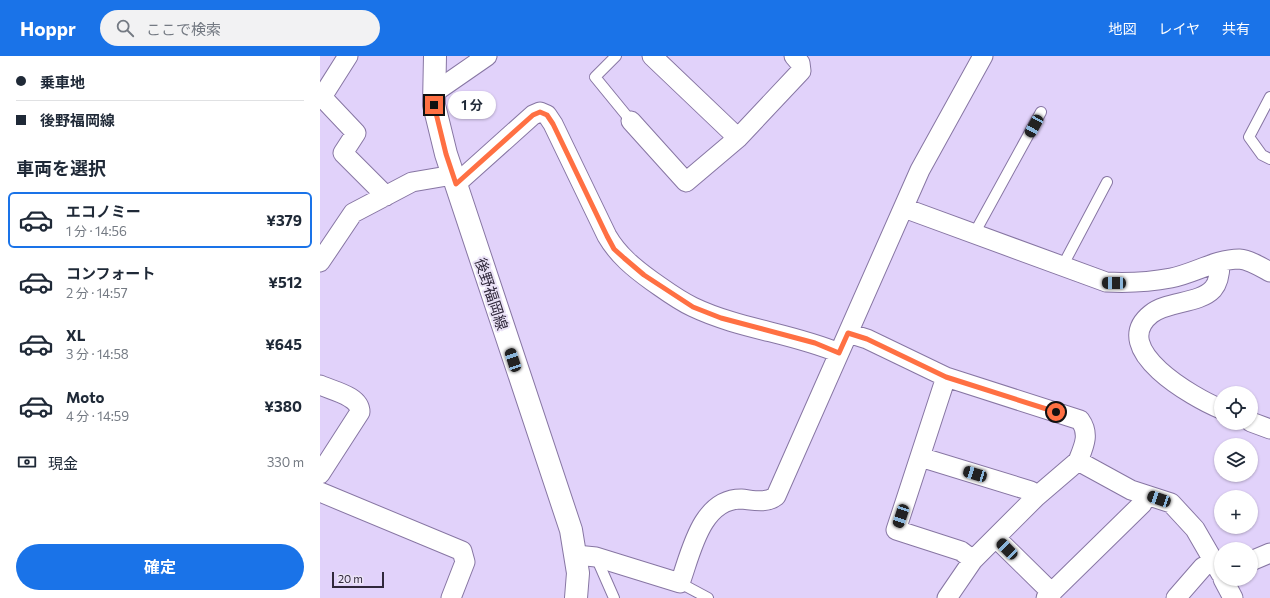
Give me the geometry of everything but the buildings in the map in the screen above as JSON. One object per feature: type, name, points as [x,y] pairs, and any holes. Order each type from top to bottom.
[{"type":"main road","name":"後野福岡線","points":[[435,56],[434,105],[446,154],[569,523],[586,556],[578,573],[576,598]]},
{"type":"street","points":[[348,56],[322,97],[356,133],[343,153],[386,196]]},
{"type":"street","points":[[434,92],[487,56]]},
{"type":"street","points":[[652,56],[738,138]]},
{"type":"street","points":[[631,121],[686,182],[738,138],[801,71],[800,63],[794,56]]},
{"type":"street","points":[[586,556],[680,583],[698,533],[707,517],[714,510],[722,503],[734,499],[770,501],[776,496],[920,170],[983,56]]},
{"type":"street","points":[[320,262],[353,213],[412,182],[455,180],[533,115],[540,112],[547,115],[553,124],[607,236],[614,249],[624,258],[665,290],[693,307],[721,318],[815,343],[839,353]]},
{"type":"street","points":[[904,208],[1106,282],[1123,283],[1171,278],[1220,263],[1240,259],[1256,264],[1270,272]]},
{"type":"street","points":[[1214,406],[1199,399],[1170,381],[1141,347],[1139,335],[1143,323],[1151,314],[1166,306],[1198,296],[1213,289],[1220,272],[1220,263]]},
{"type":"street","points":[[848,333],[867,339],[946,377],[1080,420],[1086,427],[1086,438],[1078,461],[1036,497],[973,560],[947,598]]},
{"type":"street","points":[[946,377],[896,530],[961,551],[973,560]]},
{"type":"street","points":[[320,385],[356,400],[360,406],[360,412],[320,474]]},
{"type":"street","points":[[1258,425],[1270,429]]},
{"type":"street","points":[[920,457],[1031,492],[1036,497]]},
{"type":"street","points":[[1078,461],[1131,490],[1171,504],[1195,529],[1214,563]]},
{"type":"street","points":[[320,492],[462,551],[465,562],[451,598]]},
{"type":"street","points":[[996,538],[1049,595],[1142,504],[1146,495]]},
{"type":"street","points":[[1258,558],[1270,553]]},
{"type":"street","points":[[1176,598],[1203,567],[1214,568]]},
{"type":"street","points":[[1228,586],[1234,598]]},
{"type":"lane","points":[[616,56],[594,77],[631,121]]},
{"type":"lane","points":[[1270,97],[1249,137],[1262,155],[1270,159]]},
{"type":"lane","points":[[974,234],[1041,112]]},
{"type":"lane","points":[[1062,267],[1107,182]]},
{"type":"lane","points":[[586,556],[614,598]]},
{"type":"lane","points":[[680,583],[708,598]]},
{"type":"route","points":[[434,105],[446,154],[456,184],[533,115],[540,112],[547,115],[553,124],[614,249],[644,275],[670,294],[693,307],[721,318],[815,343],[839,353],[848,333],[867,339],[923,368],[946,377],[1056,412]]}]
